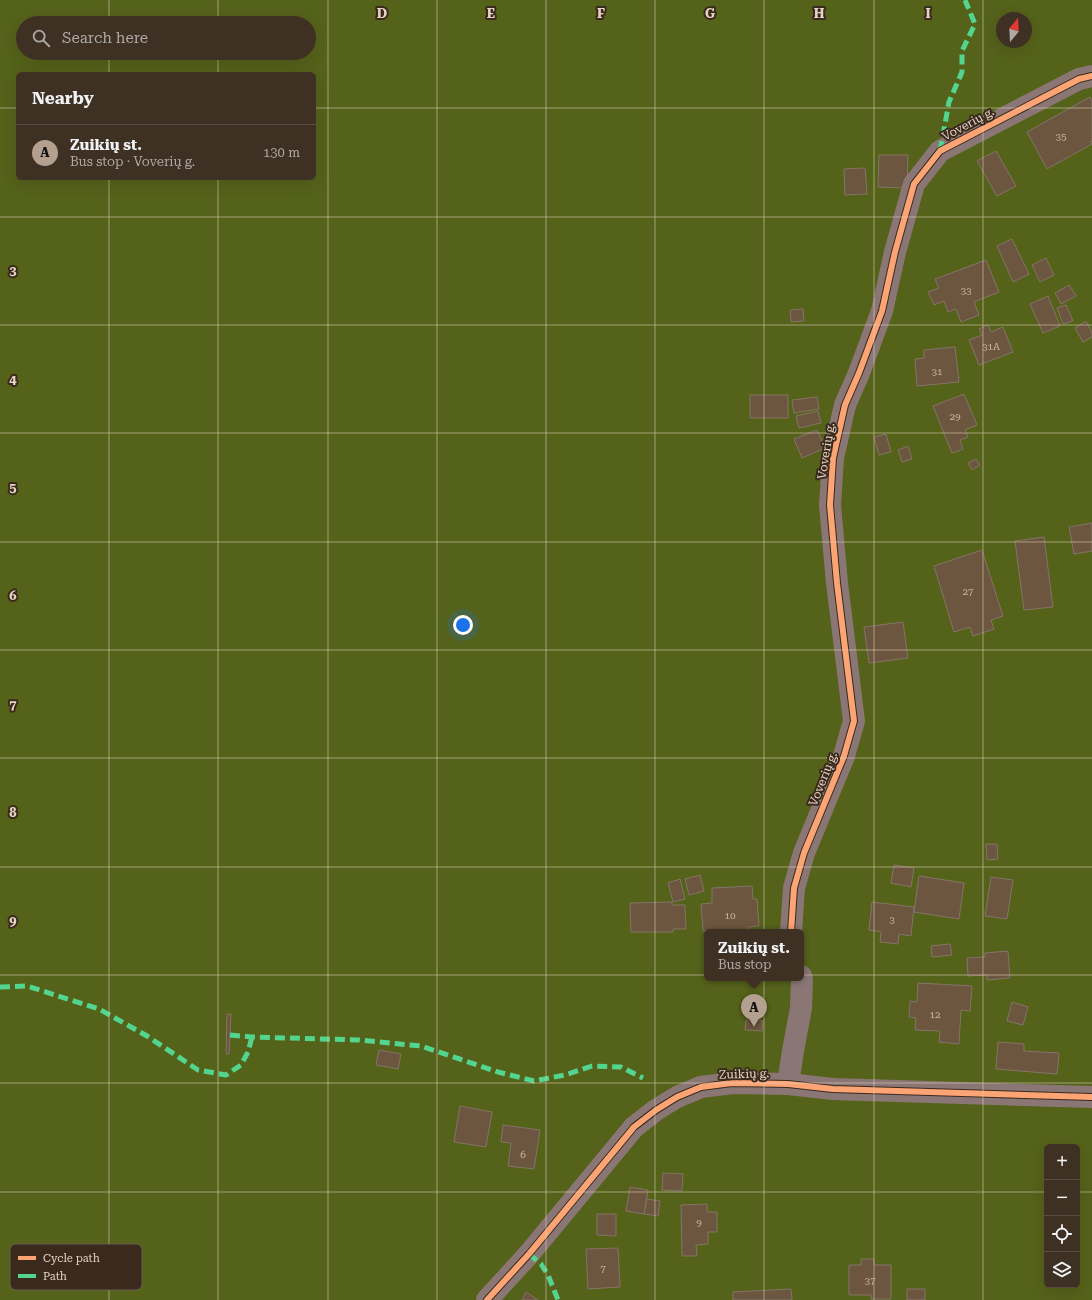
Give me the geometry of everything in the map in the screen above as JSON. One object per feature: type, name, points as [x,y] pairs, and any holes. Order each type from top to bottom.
[{"type":"street","name":"Voverių g.","points":[[791,929],[794,888],[804,853],[844,756],[854,721],[837,583],[830,505],[833,458],[845,404],[882,311],[895,252],[914,184],[940,151],[1079,78],[1092,76]]},
{"type":"street","points":[[788,1084],[792,1051],[801,1008],[802,981]]},
{"type":"street","name":"Zuikių g.","points":[[487,1300],[529,1254],[634,1127],[676,1097],[701,1087],[732,1083],[788,1084],[833,1089],[1092,1097]]},
{"type":"green space","points":[[0,0],[1092,0],[1092,1300],[0,1300]]},
{"type":"building","points":[[1090,97],[1092,101],[1092,141],[1090,142],[1092,144],[1047,169],[1027,132]]},
{"type":"building","points":[[996,151],[1016,186],[997,196],[977,161]]},
{"type":"building","points":[[879,155],[908,155],[907,188],[878,187]]},
{"type":"building","points":[[865,168],[867,194],[845,195],[844,169]]},
{"type":"building","points":[[1012,239],[1029,274],[1013,282],[997,246]]},
{"type":"building","points":[[1046,258],[1054,275],[1040,282],[1032,265]]},
{"type":"building","points":[[986,260],[999,292],[974,302],[979,315],[961,322],[956,309],[948,312],[944,301],[934,305],[928,292],[939,288],[935,279]]},
{"type":"building","points":[[1069,285],[1076,296],[1061,304],[1055,293]]},
{"type":"building","points":[[1048,296],[1060,326],[1043,333],[1030,304]]},
{"type":"building","points":[[1066,305],[1073,321],[1063,324],[1057,308]]},
{"type":"building","points":[[803,309],[804,321],[791,322],[790,310]]},
{"type":"building","points":[[1086,321],[1092,332],[1092,337],[1083,342],[1075,328]]},
{"type":"building","points":[[988,325],[991,332],[1003,327],[1013,352],[979,365],[969,340],[982,335],[979,329]]},
{"type":"building","points":[[955,347],[959,382],[917,386],[915,359],[924,358],[924,350]]},
{"type":"building","points":[[964,394],[977,425],[965,430],[968,437],[960,440],[963,449],[952,453],[933,406]]},
{"type":"building","points":[[750,395],[788,395],[788,418],[750,418]]},
{"type":"building","points":[[817,397],[819,409],[794,413],[792,400]]},
{"type":"building","points":[[818,411],[821,423],[799,428],[796,416]]},
{"type":"building","points":[[817,430],[825,448],[802,458],[794,439]]},
{"type":"building","points":[[886,434],[891,452],[879,455],[874,437]]},
{"type":"building","points":[[908,446],[912,459],[902,462],[898,450]]},
{"type":"building","points":[[976,459],[980,465],[972,470],[968,463]]},
{"type":"building","points":[[1092,523],[1092,551],[1074,554],[1069,527]]},
{"type":"building","points":[[1044,537],[1053,607],[1024,610],[1015,541]]},
{"type":"building","points":[[982,550],[1003,616],[991,620],[994,629],[973,636],[970,627],[954,632],[934,566]]},
{"type":"building","points":[[903,622],[908,658],[869,663],[864,627]]},
{"type":"building","points":[[986,844],[997,844],[998,859],[987,860]]},
{"type":"building","points":[[894,865],[914,868],[911,887],[891,883]]},
{"type":"building","points":[[700,875],[704,891],[689,895],[685,879]]},
{"type":"building","points":[[919,876],[964,883],[959,919],[914,912]]},
{"type":"building","points":[[991,877],[1013,880],[1007,919],[985,916]]},
{"type":"building","points":[[680,879],[685,899],[673,902],[668,883]]},
{"type":"building","points":[[752,886],[753,899],[757,899],[759,926],[748,927],[748,929],[704,929],[703,931],[701,904],[712,903],[712,888]]},
{"type":"building","points":[[672,902],[672,905],[685,905],[686,929],[673,929],[673,932],[631,932],[630,903]]},
{"type":"building","points":[[872,902],[914,907],[911,936],[899,934],[898,944],[880,942],[881,932],[869,930]]},
{"type":"building","points":[[950,944],[952,955],[932,957],[931,946]]},
{"type":"building","points":[[1008,951],[1010,978],[987,980],[987,975],[968,976],[967,958],[985,957],[985,953]]},
{"type":"building","points":[[918,983],[972,986],[970,1011],[961,1010],[959,1044],[939,1042],[940,1031],[915,1030],[916,1018],[909,1017],[910,1001],[917,1002]]},
{"type":"building","points":[[1012,1002],[1028,1007],[1023,1025],[1007,1021]]},
{"type":"building","points":[[227,1014],[231,1014],[229,1054],[226,1054]]},
{"type":"building","points":[[746,1020],[763,1021],[762,1031],[745,1030]]},
{"type":"building","points":[[998,1042],[1024,1044],[1024,1051],[1059,1053],[1057,1074],[996,1069]]},
{"type":"building","points":[[379,1050],[401,1054],[398,1069],[376,1065]]},
{"type":"building","points":[[460,1106],[492,1112],[486,1147],[454,1142]]},
{"type":"building","points":[[503,1125],[540,1130],[534,1169],[508,1166],[511,1143],[501,1142]]},
{"type":"building","points":[[663,1173],[683,1174],[682,1191],[662,1190]]},
{"type":"building","points":[[630,1187],[648,1190],[644,1214],[626,1211]]},
{"type":"building","points":[[647,1199],[660,1201],[658,1216],[644,1214]]},
{"type":"building","points":[[707,1204],[707,1212],[717,1212],[717,1232],[708,1232],[708,1244],[696,1245],[697,1256],[682,1256],[681,1205]]},
{"type":"building","points":[[597,1214],[616,1214],[616,1236],[597,1235]]},
{"type":"building","points":[[618,1248],[620,1287],[588,1289],[586,1249]]},
{"type":"building","points":[[861,1259],[874,1259],[874,1265],[891,1265],[891,1299],[871,1299],[871,1295],[849,1295],[849,1265],[861,1265]]},
{"type":"building","points":[[791,1289],[792,1300],[733,1300],[733,1292]]},
{"type":"building","points":[[907,1289],[925,1289],[925,1300],[907,1300]]},
{"type":"building","points":[[526,1292],[538,1300],[522,1300]]},
{"type":"marked path","points":[[940,151],[949,102],[962,72],[962,51],[975,24],[965,0]]},
{"type":"marked path","points":[[0,987],[27,986],[99,1009],[147,1036],[198,1070],[226,1075],[241,1065],[248,1052],[252,1037]]},
{"type":"marked path","points":[[230,1035],[359,1040],[421,1046],[498,1072],[534,1081],[565,1075],[592,1066],[621,1067],[643,1078]]},
{"type":"marked path","points":[[529,1254],[541,1264],[548,1275],[558,1300]]},
{"type":"cycle path","points":[[791,929],[794,888],[804,853],[844,756],[854,721],[837,583],[830,505],[833,458],[845,405],[859,373],[882,311],[895,252],[914,184],[940,151],[1079,79],[1092,76]]},
{"type":"cycle path","points":[[487,1300],[529,1254],[634,1127],[656,1110],[677,1097],[701,1087],[732,1083],[788,1084],[833,1089],[1092,1097]]},
{"type":"place","name":"Zuikių st.","points":[[754,1027]]}]
